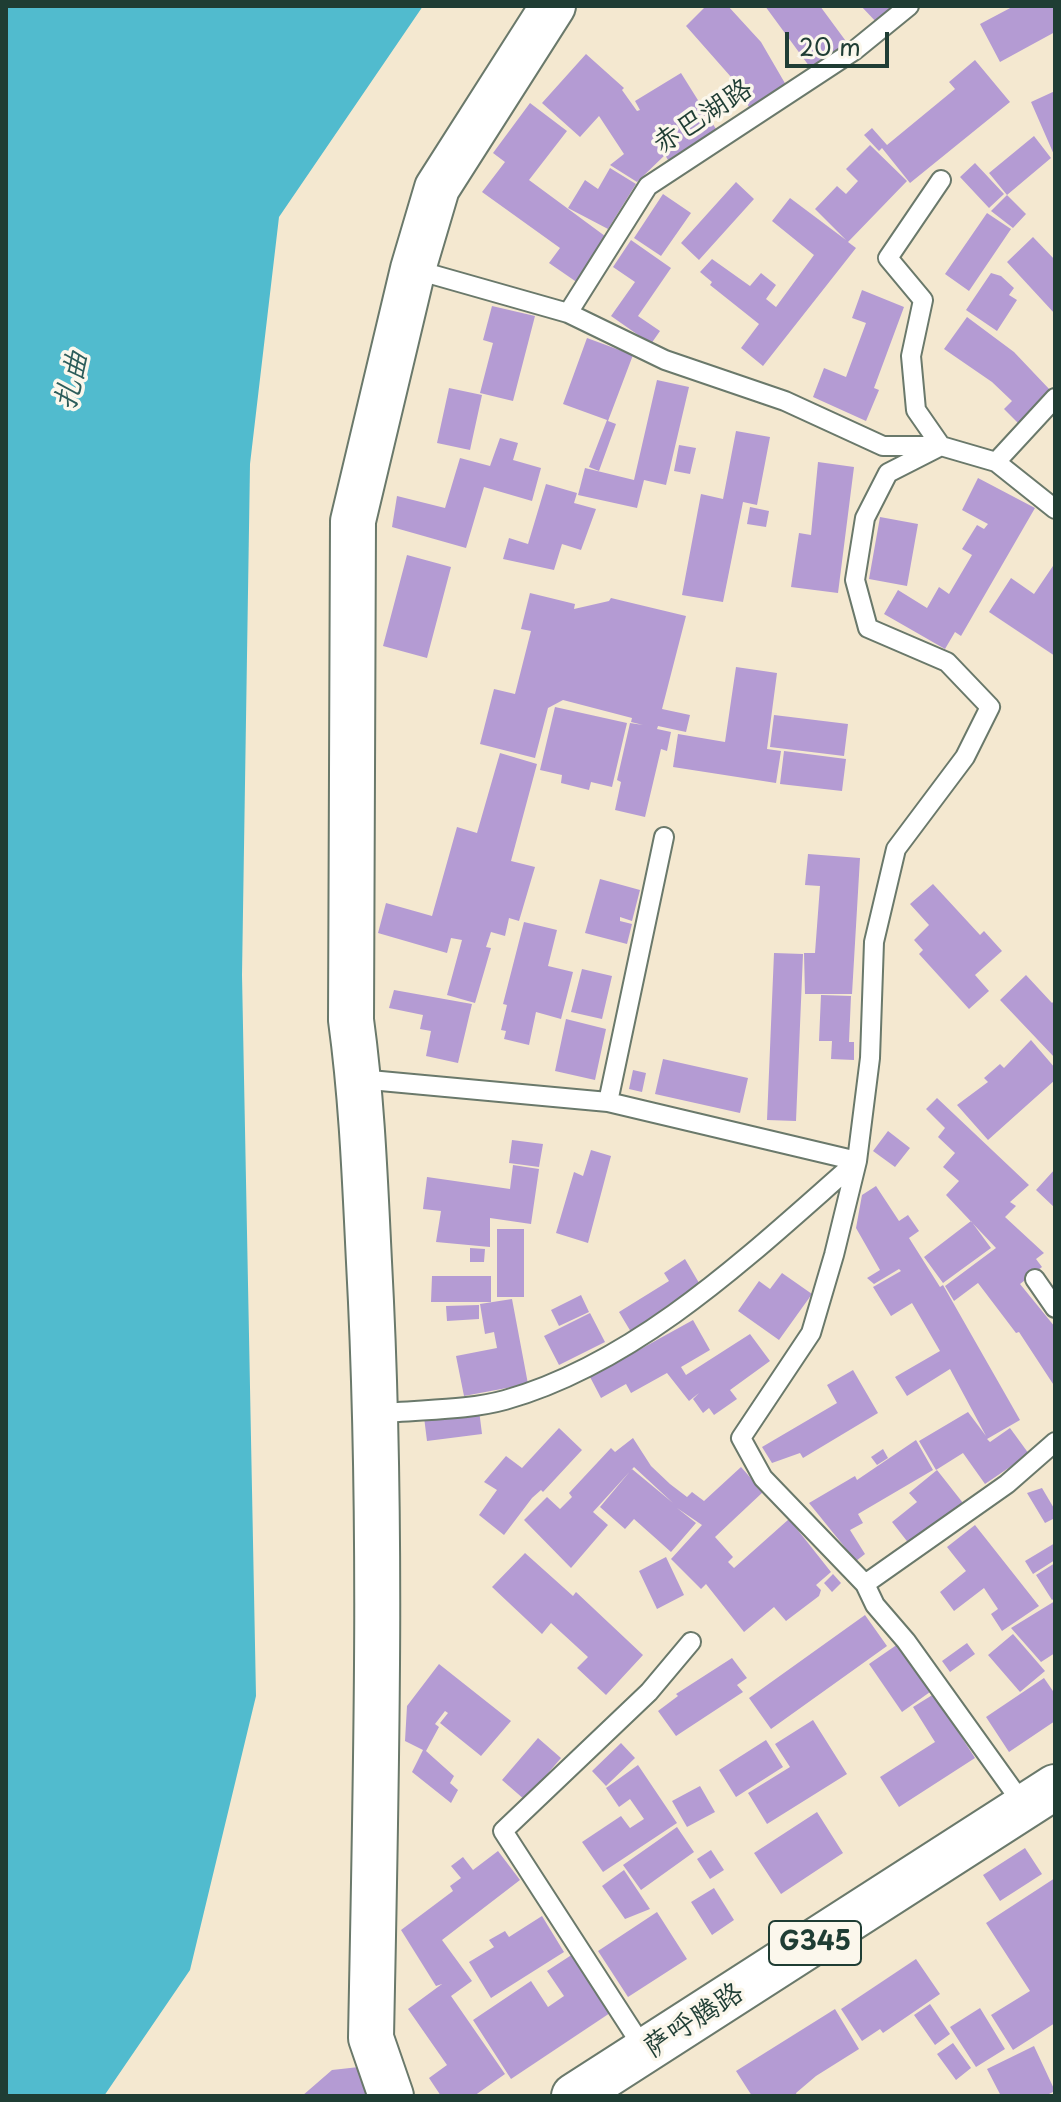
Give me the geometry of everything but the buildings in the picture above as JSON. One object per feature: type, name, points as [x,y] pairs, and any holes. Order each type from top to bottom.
[{"type":"main road","points":[[391,2096],[371,2038],[379,1629],[377,1414],[359,1079],[351,1020],[353,521],[413,269],[437,188],[553,6]]},
{"type":"main road","name":"萨呼腾路","points":[[574,2096],[1040,1797]]},
{"type":"lane","name":"赤巴湖路","points":[[568,313],[648,186],[855,50],[909,6]]},
{"type":"lane","points":[[941,180],[888,258],[923,300],[911,356],[916,410],[941,446]]},
{"type":"lane","points":[[413,269],[568,313],[665,360],[785,401],[883,446],[941,446],[996,462],[1055,509]]},
{"type":"lane","points":[[996,462],[1055,398]]},
{"type":"lane","points":[[941,446],[888,473],[865,518],[855,580],[868,628],[947,662],[990,707],[965,757],[896,849],[874,942],[870,1058],[857,1161],[811,1333],[741,1438],[763,1478],[865,1584],[875,1605],[1040,1797]]},
{"type":"lane","points":[[608,1102],[664,837]]},
{"type":"lane","points":[[359,1079],[608,1102],[857,1161]]},
{"type":"lane","points":[[377,1414],[503,1400],[568,1375],[649,1330],[710,1289],[857,1161]]},
{"type":"lane","points":[[1035,1279],[1055,1308]]},
{"type":"lane","points":[[865,1584],[1007,1484],[1055,1442]]},
{"type":"lane","points":[[646,2052],[503,1831],[649,1692],[691,1642]]},
{"type":"water","name":"扎曲","points":[[6,6],[423,6],[279,217],[250,464],[242,975],[256,1696],[190,1970],[104,2096],[6,2096]]}]
